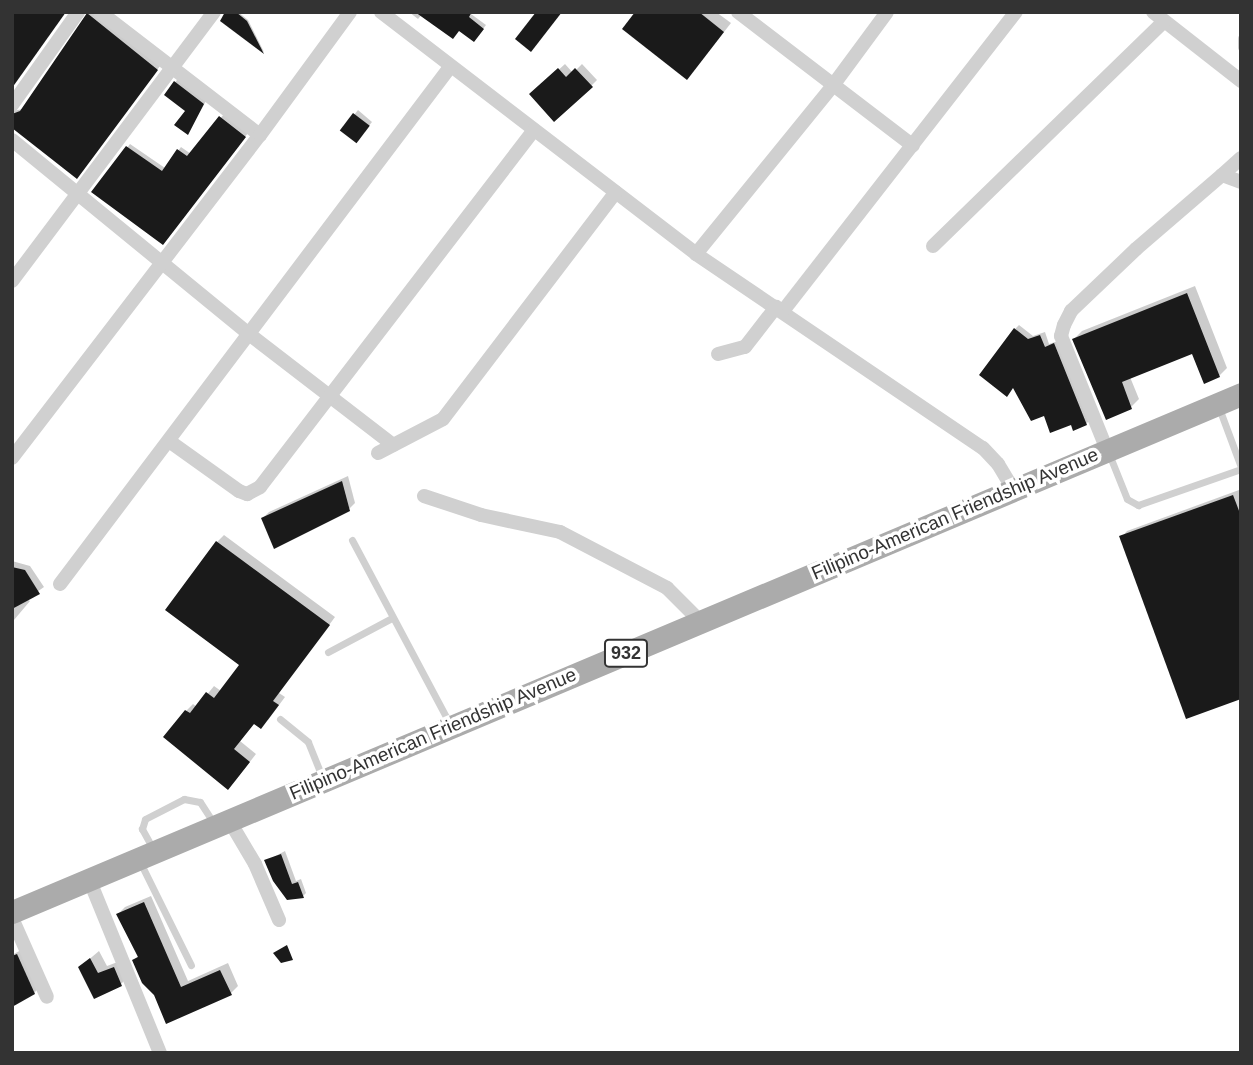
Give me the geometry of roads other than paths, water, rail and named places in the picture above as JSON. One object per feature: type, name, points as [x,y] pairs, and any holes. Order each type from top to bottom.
[{"type":"main road","name":"Filipino-American Friendship Avenue","points":[[12,912],[1241,394]]},
{"type":"street","points":[[12,105],[78,12]]},
{"type":"street","points":[[100,12],[260,135]]},
{"type":"street","points":[[12,281],[214,12]]},
{"type":"street","points":[[12,458],[260,135],[350,12]]},
{"type":"street","points":[[381,12],[696,254],[983,448],[998,464],[1013,489]]},
{"type":"street","points":[[738,12],[756,18],[913,146]]},
{"type":"street","points":[[696,254],[834,84],[887,12]]},
{"type":"street","points":[[718,354],[745,346],[779,309],[913,146],[1016,12]]},
{"type":"street","points":[[933,246],[1159,16],[1241,81]]},
{"type":"street","points":[[60,584],[450,67]]},
{"type":"street","points":[[169,441],[247,494],[260,486],[331,399],[534,130]]},
{"type":"street","points":[[12,140],[79,192],[161,264],[393,445]]},
{"type":"street","points":[[1107,450],[1061,336],[1064,325],[1072,311],[1136,248],[1241,158]]},
{"type":"street","points":[[1222,175],[1241,182]]},
{"type":"street","points":[[377,453],[443,419],[616,192]]},
{"type":"street","points":[[424,496],[481,515],[540,525],[584,542],[667,588],[700,621]]},
{"type":"street","points":[[222,822],[255,864],[279,920]]},
{"type":"street","points":[[89,879],[160,1053]]},
{"type":"street","points":[[12,918],[47,997]]},
{"type":"lane","points":[[1241,38],[1241,47]]},
{"type":"lane","points":[[1107,450],[1127,499],[1138,505],[1241,468],[1218,404]]},
{"type":"lane","points":[[352,540],[452,727]]},
{"type":"lane","points":[[328,652],[392,618]]},
{"type":"lane","points":[[280,719],[308,742],[324,780]]},
{"type":"lane","points":[[191,965],[146,855],[142,829],[145,819],[184,799],[200,802],[222,822]]}]
